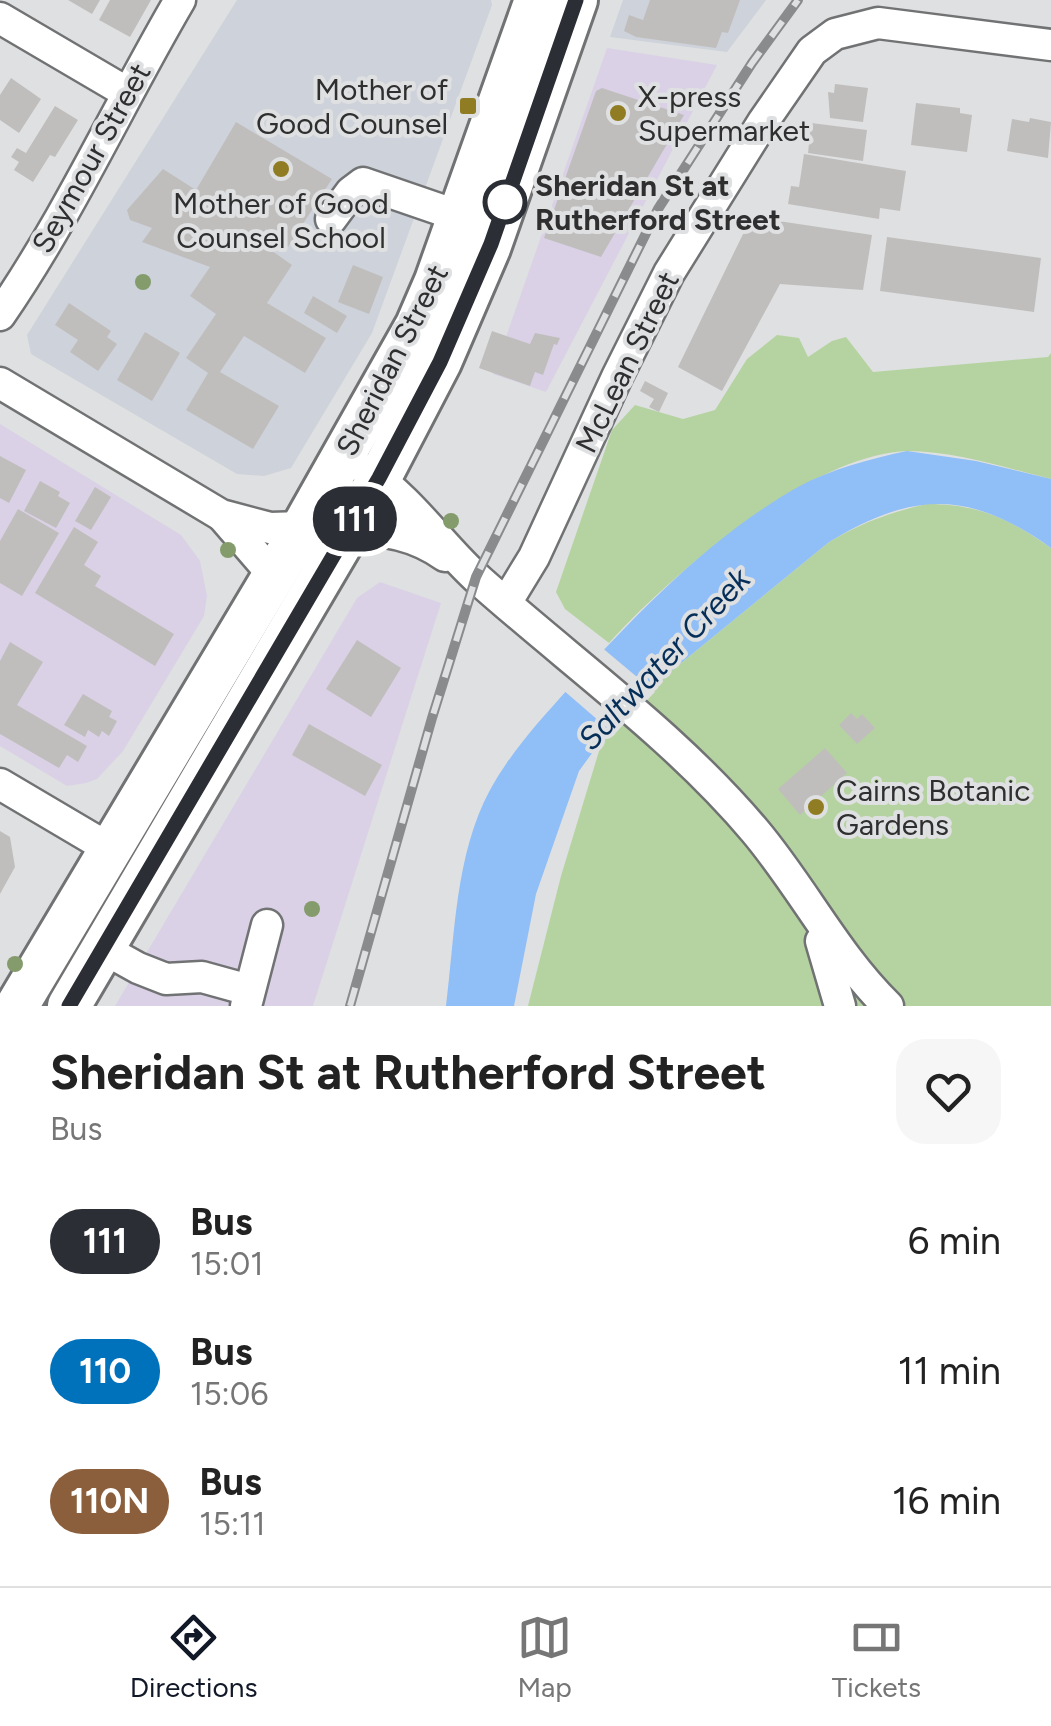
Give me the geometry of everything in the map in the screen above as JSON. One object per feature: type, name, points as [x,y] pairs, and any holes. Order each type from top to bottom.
[{"type":"highway","name":"Sheridan Street","points":[[68,1006],[349,528],[362,467],[424,310],[536,0]]},
{"type":"highway","name":"Sheridan Street","points":[[17,1006],[303,528],[362,467],[463,315],[576,0]]},
{"type":"street","name":"Seymour Street","points":[[0,315],[90,168],[126,92],[180,0]]},
{"type":"street","points":[[0,18],[126,92]]},
{"type":"street","name":"McLean Street","points":[[506,603],[526,572],[669,273],[805,59],[834,34],[878,23],[1051,44]]},
{"type":"street","points":[[331,219],[362,184],[459,216]]},
{"type":"street","points":[[0,383],[221,515],[270,528],[303,528]]},
{"type":"street","points":[[362,467],[409,504],[476,577]]},
{"type":"street","points":[[221,515],[274,576]]},
{"type":"street","points":[[349,528],[408,536],[430,545],[476,577],[650,725],[752,828],[779,860],[846,961],[888,1006]]},
{"type":"street","points":[[0,784],[110,849]]},
{"type":"street","points":[[807,906],[830,965],[840,1006]]},
{"type":"street","points":[[102,948],[149,973],[176,993],[202,976],[248,998],[266,925]]},
{"type":"shaded area","name":"Mother of Good Counsel School","points":[[237,0],[491,0],[492,5],[372,333],[291,468],[264,476],[237,474],[31,354],[27,335]]},
{"type":"shaded area","points":[[623,0],[766,0],[727,52],[610,37]]},
{"type":"shaded area","points":[[607,48],[717,65],[546,392],[493,374]]},
{"type":"shaded area","points":[[0,424],[181,535],[200,561],[207,596],[204,616],[123,751],[97,779],[86,783],[67,786],[0,746]]},
{"type":"shaded area","points":[[380,582],[441,603],[313,1006],[115,1006],[357,598]]},
{"type":"green space","points":[[777,335],[799,338],[808,357],[846,337],[873,372],[1048,357],[1051,353],[1051,479],[943,454],[908,451],[870,457],[830,472],[746,522],[668,585],[609,643],[565,609],[556,592],[612,430],[635,405],[683,419],[715,410],[747,359]]},
{"type":"green space","name":"Cairns Botanic Gardens","points":[[927,504],[993,515],[1051,548],[1051,1006],[528,1006],[561,876],[603,738],[659,681],[829,542],[876,519]]},
{"type":"water","name":"Saltwater Creek","points":[[907,451],[976,461],[1051,479],[1051,548],[994,515],[941,504],[888,513],[829,542],[659,681],[603,738],[579,771],[536,894],[514,1006],[446,1006],[458,896],[478,815],[507,763],[537,724],[648,605],[735,529],[811,481],[851,465]]},
{"type":"pier","points":[[600,646],[655,692],[614,734],[562,689]]},
{"type":"building","points":[[68,0],[100,0],[92,14]]},
{"type":"building","points":[[110,0],[151,0],[130,37],[99,20]]},
{"type":"building","points":[[650,0],[740,0],[728,33],[722,32],[716,48],[636,37],[624,31],[629,15],[643,20]]},
{"type":"building","points":[[11,78],[41,99],[19,133],[0,120],[0,95]]},
{"type":"building","points":[[835,84],[868,88],[863,122],[830,118],[828,92],[834,93]]},
{"type":"building","points":[[602,88],[684,115],[601,257],[544,238],[596,91]]},
{"type":"building","points":[[916,103],[960,108],[960,113],[972,115],[967,152],[911,145]]},
{"type":"building","points":[[55,106],[78,120],[55,157],[50,155],[33,182],[14,170],[19,162],[11,157],[17,148],[26,153]]},
{"type":"building","points":[[1030,118],[1051,122],[1048,158],[1007,151],[1012,119],[1029,122]]},
{"type":"building","points":[[236,122],[332,179],[288,247],[266,229],[258,241],[292,265],[267,303],[326,338],[305,373],[244,336],[220,372],[279,406],[253,449],[186,410],[208,373],[186,358],[216,314],[190,296],[210,267],[142,242],[152,228],[130,220],[127,210],[163,169],[196,190]]},
{"type":"building","points":[[811,123],[867,130],[863,161],[808,153]]},
{"type":"building","points":[[804,154],[906,171],[900,211],[880,208],[879,219],[788,204],[791,186],[799,187]]},
{"type":"building","points":[[765,219],[872,235],[863,290],[780,284],[722,391],[678,367],[745,230]]},
{"type":"building","points":[[887,237],[1041,258],[1034,312],[880,291]]},
{"type":"building","points":[[353,265],[383,277],[369,314],[338,302]]},
{"type":"building","points":[[313,296],[347,316],[337,333],[304,313]]},
{"type":"building","points":[[69,303],[111,331],[107,337],[117,344],[98,371],[70,352],[78,340],[55,325]]},
{"type":"building","points":[[492,331],[530,344],[535,333],[560,338],[543,375],[535,372],[530,386],[479,368]]},
{"type":"building","points":[[145,332],[180,353],[152,401],[117,380]]},
{"type":"building","points":[[645,381],[668,393],[659,412],[649,407],[654,399],[640,391]]},
{"type":"building","points":[[0,456],[26,470],[9,503],[0,498]]},
{"type":"building","points":[[40,481],[70,503],[56,528],[24,511]]},
{"type":"building","points":[[95,487],[111,497],[91,530],[75,521]]},
{"type":"building","points":[[18,509],[59,533],[22,596],[0,583],[0,541]]},
{"type":"building","points":[[74,527],[98,542],[84,565],[101,576],[95,586],[174,634],[155,666],[35,593]]},
{"type":"building","points":[[357,640],[401,668],[371,717],[326,689]]},
{"type":"building","points":[[10,642],[43,662],[17,705],[87,746],[78,762],[67,755],[59,768],[0,734],[0,661]]},
{"type":"building","points":[[83,694],[112,711],[109,717],[117,721],[109,736],[102,731],[99,737],[88,730],[85,737],[64,725]]},
{"type":"building","points":[[851,713],[857,719],[862,714],[875,728],[857,744],[839,725]]},
{"type":"building","points":[[309,724],[382,765],[365,796],[292,755]]},
{"type":"building","points":[[825,748],[847,773],[800,815],[778,789]]},
{"type":"building","points":[[0,831],[10,837],[15,867],[0,894]]},
{"type":"railway","points":[[350,1006],[476,577],[658,209],[752,63],[798,0]]},
{"type":"bus line","name":"111","points":[[69,1006],[379,478],[440,362],[491,244],[576,0]]},
{"type":"place","name":"Mother of Good Counsel","points":[[468,106]]},
{"type":"place","name":"X-press Supermarket","points":[[618,113]]},
{"type":"place","name":"Mother of Good Counsel School","points":[[281,169]]},
{"type":"place","name":"Sheridan St at Rutherford Street","points":[[505,202]]},
{"type":"place","name":"Cairns Botanic Gardens","points":[[816,807]]}]
